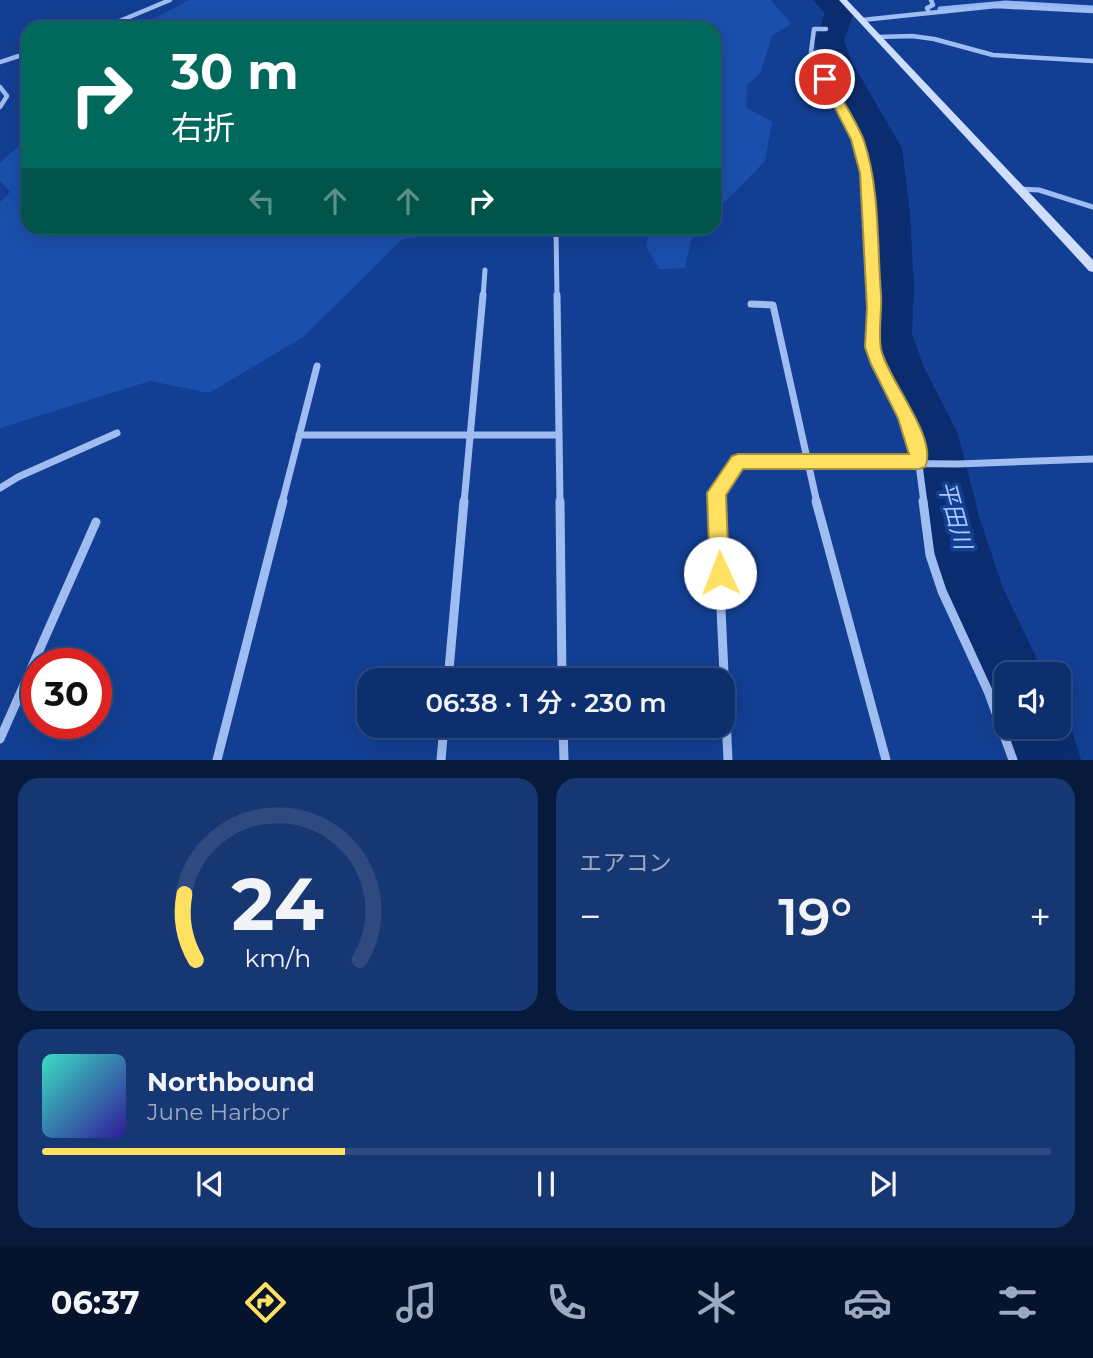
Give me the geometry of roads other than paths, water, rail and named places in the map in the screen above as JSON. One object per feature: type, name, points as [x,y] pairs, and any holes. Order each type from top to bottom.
[{"type":"street","points":[[843,0],[1093,268]]},
{"type":"street","points":[[929,13],[927,8],[933,5],[931,0]]},
{"type":"street","points":[[119,21],[165,1]]},
{"type":"street","points":[[862,20],[996,6],[1093,12]]},
{"type":"street","points":[[826,29],[814,29],[811,52],[857,139],[866,173],[875,308],[873,347],[911,430],[919,461],[930,555],[942,591],[988,691],[1013,760]]},
{"type":"street","points":[[878,37],[934,38],[993,55],[1093,61]]},
{"type":"street","points":[[0,62],[21,55]]},
{"type":"street","points":[[0,87],[7,96],[0,107]]},
{"type":"street","points":[[1019,189],[1039,190],[1093,207]]},
{"type":"street","points":[[556,235],[562,668]]},
{"type":"street","points":[[449,668],[485,270]]},
{"type":"street","points":[[751,304],[772,305],[806,462],[886,760]]},
{"type":"street","points":[[217,760],[317,366]]},
{"type":"street","points":[[0,488],[18,477],[117,433]]},
{"type":"street","points":[[299,436],[558,435]]},
{"type":"street","points":[[728,760],[716,493],[738,462],[919,461],[958,464],[1093,459]]},
{"type":"street","points":[[0,739],[96,522]]},
{"type":"street","points":[[441,760],[443,738]]},
{"type":"street","points":[[563,738],[564,760]]},
{"type":"waterway","name":"平田川","points":[[827,0],[840,13],[829,41],[838,64],[884,148],[891,213],[893,287],[890,335],[901,367],[933,434],[952,516],[977,599],[1007,662]]},
{"type":"waterway","points":[[940,9],[1006,3],[1093,8]]},
{"type":"waterway","name":"平田川","points":[[1042,739],[1048,760]]}]
